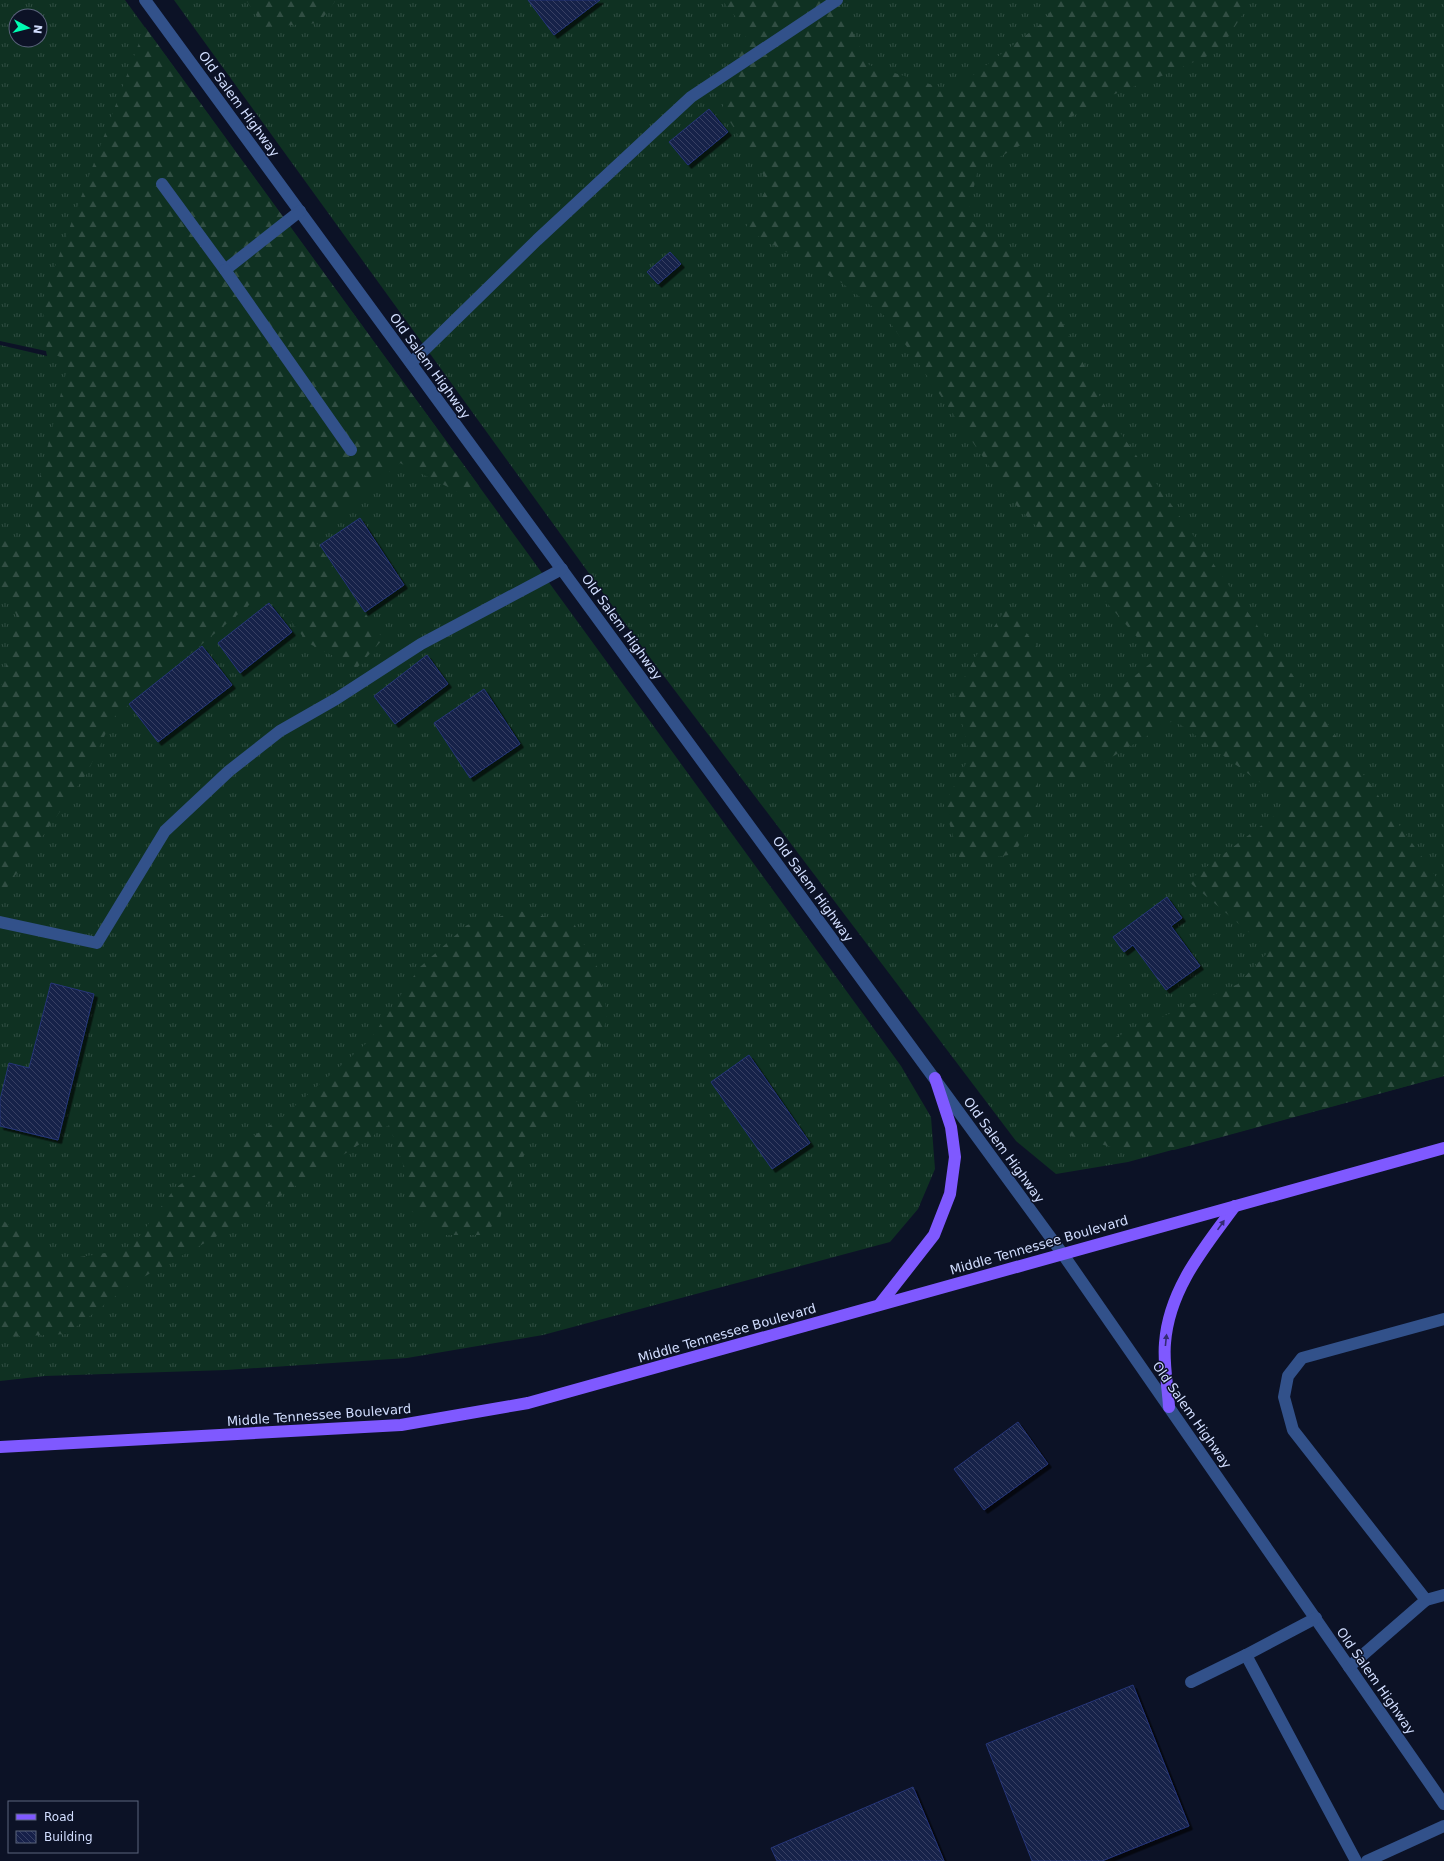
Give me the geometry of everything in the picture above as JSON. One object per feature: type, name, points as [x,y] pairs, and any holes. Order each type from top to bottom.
[{"type":"main road","points":[[880,1304],[934,1235],[950,1194],[955,1157],[951,1127],[935,1078]]},
{"type":"main road","name":"Middle Tennessee Boulevard","points":[[0,1447],[401,1425],[528,1403],[1062,1253],[1444,1148]]},
{"type":"main road","points":[[1169,1407],[1165,1344],[1169,1320],[1176,1296],[1188,1271],[1234,1206]]},
{"type":"street","name":"Old Salem Highway","points":[[145,0],[1062,1253],[1444,1804]]},
{"type":"street","points":[[411,363],[537,240],[691,96],[837,0]]},
{"type":"street","points":[[162,184],[225,270],[351,450]]},
{"type":"street","points":[[225,270],[300,211]]},
{"type":"street","points":[[0,922],[97,943],[165,831],[229,771],[280,731],[336,699],[421,644],[562,569]]},
{"type":"street","points":[[1426,1600],[1293,1430],[1284,1397],[1288,1376],[1302,1358],[1444,1319]]},
{"type":"street","points":[[1349,1667],[1426,1600],[1444,1595]]},
{"type":"street","points":[[1191,1682],[1316,1618]]},
{"type":"street","points":[[1246,1655],[1356,1861]]},
{"type":"street","points":[[1367,1861],[1444,1826]]},
{"type":"green space","points":[[0,0],[125,0],[901,1066],[931,1117],[935,1169],[918,1209],[890,1242],[543,1335],[407,1358],[226,1370],[45,1376],[0,1381],[0,345],[47,356],[46,351],[0,341]]},
{"type":"green space","points":[[174,0],[1444,0],[1444,1076],[1128,1162],[1056,1174],[1016,1141],[651,659]]},
{"type":"green space","points":[[246,0],[336,0],[319,23],[264,27]]},
{"type":"green space","points":[[722,0],[837,0],[869,65],[952,91],[1041,24],[1059,0],[1252,0],[1219,51],[1164,75],[1107,97],[978,169],[967,217],[1039,277],[1114,424],[1444,888],[1444,1076],[1174,1150],[1111,1147],[1058,1132],[1048,1089],[1109,1040],[1238,984],[1270,950],[1188,881],[1290,804],[1174,720],[1070,782],[1038,775],[1037,815],[1014,854],[961,863],[944,805],[970,756],[955,694],[983,644],[1007,607],[1053,668],[1093,709],[1156,659],[1079,571],[1016,505],[887,318],[842,283],[745,229],[769,184],[722,109],[747,31]]},
{"type":"green space","points":[[145,27],[479,486],[464,495],[400,463],[311,535],[383,639],[357,668],[308,643],[267,590],[113,718],[87,773],[0,897],[0,692],[17,617],[7,592],[0,590],[0,536],[24,541],[69,361],[47,351],[42,301]]},
{"type":"green space","points":[[520,911],[574,923],[585,947],[599,970],[607,1013],[599,1055],[578,1101],[540,1125],[515,1171],[500,1218],[483,1235],[440,1235],[408,1208],[403,1164],[389,1125],[228,1230],[131,1284],[67,1334],[3,1337],[0,1334],[0,1218],[55,1261],[130,1249],[175,1188],[281,1118],[369,1041],[420,967],[467,925]]},
{"type":"building","points":[[528,0],[600,0],[554,35]]},
{"type":"building","points":[[709,109],[728,132],[688,165],[669,142]]},
{"type":"building","points":[[670,252],[681,264],[658,284],[647,272]]},
{"type":"building","points":[[360,518],[404,585],[365,612],[320,545]]},
{"type":"building","points":[[269,603],[292,632],[240,673],[218,643]]},
{"type":"building","points":[[202,646],[232,685],[158,742],[129,704]]},
{"type":"building","points":[[427,655],[448,684],[395,724],[374,696]]},
{"type":"building","points":[[484,689],[520,744],[470,778],[434,723]]},
{"type":"building","points":[[1167,897],[1182,918],[1171,926],[1200,966],[1166,990],[1133,945],[1124,952],[1113,937]]},
{"type":"building","points":[[51,983],[94,994],[58,1140],[0,1126],[0,1100],[9,1063],[29,1068]]},
{"type":"building","points":[[749,1055],[810,1143],[772,1169],[711,1082]]},
{"type":"building","points":[[1018,1422],[1048,1464],[984,1510],[954,1469]]},
{"type":"building","points":[[1133,1685],[1189,1826],[1102,1861],[1032,1861],[986,1744]]},
{"type":"building","points":[[913,1787],[944,1861],[777,1861],[771,1848]]}]
